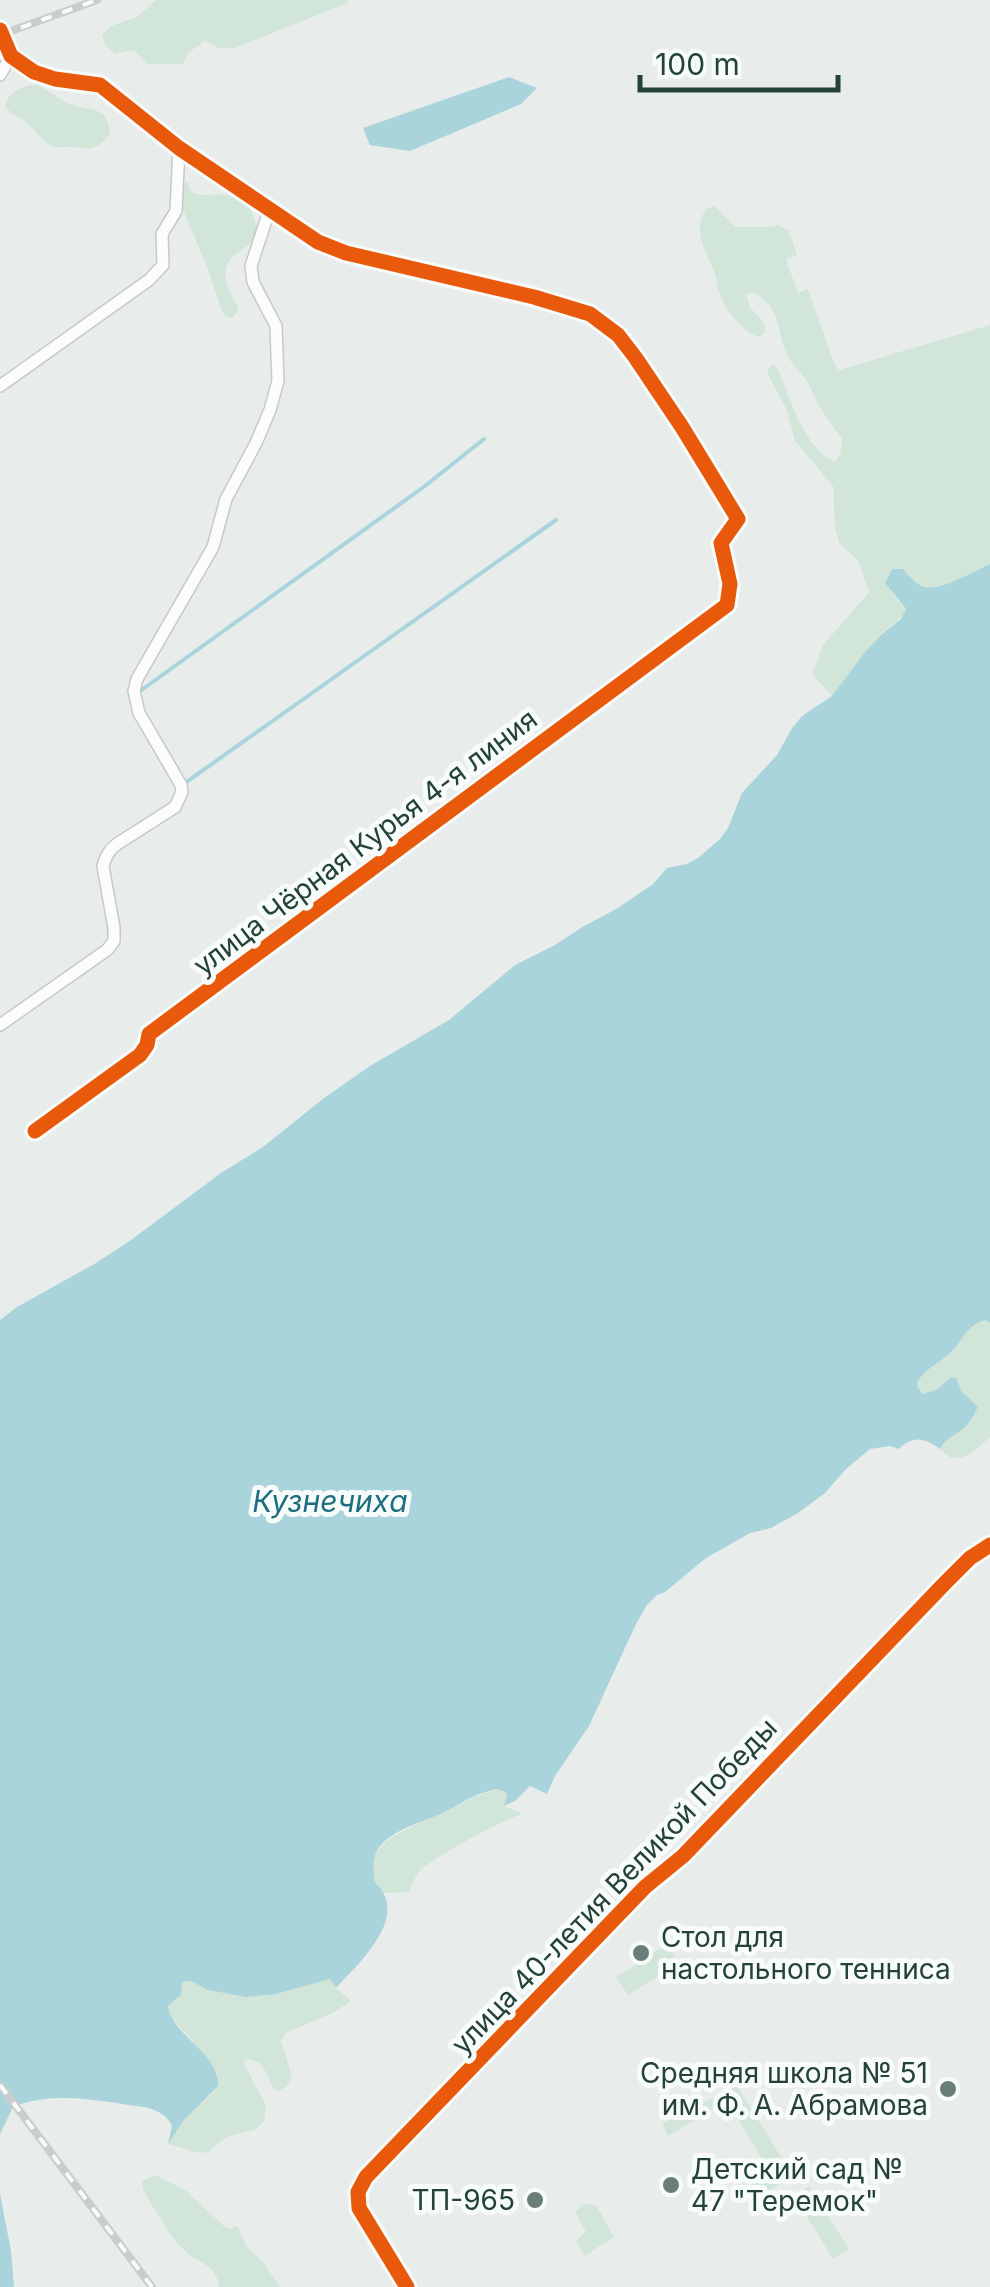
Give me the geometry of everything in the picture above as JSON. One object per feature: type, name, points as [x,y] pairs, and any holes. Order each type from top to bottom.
[{"type":"street","points":[[0,30],[12,56],[34,72],[55,79],[100,84],[179,148],[270,208],[252,266],[253,282],[276,326],[278,381],[256,443],[226,499],[213,547],[137,680],[134,692],[139,714],[181,785],[180,800],[117,844],[105,859],[114,928],[114,941],[107,950],[0,1024]]},
{"type":"street","points":[[0,75],[12,56]]},
{"type":"street","points":[[0,386],[150,280],[163,265],[162,234],[176,211],[179,148]]},
{"type":"street","name":"улица Чёрная Курья 4-я линия","points":[[35,1131],[140,1055],[148,1034],[728,605],[721,543],[738,519],[682,427],[618,334],[590,314],[534,297],[346,254],[318,242],[270,208]]},
{"type":"street","name":"улица 40-летия Великой Победы","points":[[408,2287],[359,2208],[358,2192],[366,2177],[645,1887],[683,1856],[970,1558],[990,1545]]},
{"type":"green space","points":[[156,0],[349,0],[235,48],[219,48],[205,41],[189,52],[183,64],[147,64],[134,51],[115,54],[105,45],[102,35],[111,26],[137,17]]},
{"type":"green space","points":[[38,85],[70,104],[99,112],[109,125],[110,134],[89,148],[49,144],[5,106],[15,91]]},
{"type":"green space","points":[[187,181],[191,192],[237,198],[253,215],[256,234],[227,265],[228,288],[239,309],[233,318],[222,312],[182,207],[182,186]]},
{"type":"green space","points":[[714,206],[736,227],[778,225],[789,231],[797,255],[786,259],[798,293],[808,289],[839,370],[990,325],[990,564],[932,588],[919,585],[905,571],[890,591],[906,610],[904,615],[876,639],[832,696],[812,674],[823,645],[869,592],[858,560],[839,543],[833,486],[795,441],[786,408],[767,369],[774,365],[798,419],[821,452],[835,461],[842,439],[790,360],[771,308],[754,293],[746,294],[750,307],[765,325],[765,332],[759,337],[741,325],[725,305],[700,232],[706,209]]},
{"type":"green space","points":[[985,1320],[990,1323],[990,1437],[967,1455],[951,1458],[940,1449],[946,1439],[967,1426],[978,1407],[961,1391],[940,1385],[923,1394],[917,1382],[973,1326]]},
{"type":"green space","points":[[497,1790],[507,1795],[504,1806],[523,1814],[429,1864],[417,1875],[410,1892],[383,1893],[373,1863],[386,1842],[474,1797]]},
{"type":"green space","points":[[667,1944],[679,1963],[628,1995],[616,1977]]},
{"type":"green space","points":[[330,1979],[351,2001],[286,2033],[281,2041],[292,2076],[287,2086],[274,2090],[261,2065],[245,2059],[266,2106],[264,2121],[257,2129],[227,2137],[208,2152],[168,2144],[184,2120],[215,2090],[217,2072],[170,2016],[168,2005],[177,1999],[182,1982],[191,1981],[208,1990],[246,1997],[276,1994]]},
{"type":"green space","points":[[737,2086],[793,2176],[759,2196],[747,2177],[765,2164],[727,2101],[668,2136],[662,2124]]},
{"type":"green space","points":[[156,2175],[186,2191],[226,2228],[237,2225],[247,2247],[280,2287],[219,2287],[212,2270],[174,2239],[143,2190],[142,2181]]},
{"type":"green space","points":[[809,2186],[849,2249],[833,2259],[794,2196]]},
{"type":"green space","points":[[583,2204],[596,2205],[614,2237],[584,2256],[576,2241],[586,2232],[575,2212]]},
{"type":"water","points":[[509,77],[537,88],[521,104],[410,151],[370,145],[363,128]]},
{"type":"water","name":"Кузнечиха","points":[[990,564],[990,1323],[985,1320],[973,1326],[917,1382],[923,1394],[936,1390],[952,1377],[957,1379],[961,1391],[978,1407],[970,1421],[940,1449],[919,1440],[899,1449],[870,1449],[798,1513],[771,1528],[750,1533],[706,1558],[657,1595],[636,1624],[589,1726],[547,1794],[530,1786],[504,1806],[505,1792],[483,1793],[403,1829],[381,1845],[373,1869],[385,1896],[385,1924],[368,1952],[336,1988],[330,1979],[276,1994],[246,1997],[208,1990],[191,1981],[182,1982],[181,1995],[168,2006],[178,2027],[212,2064],[218,2086],[184,2120],[168,2144],[172,2126],[157,2111],[77,2098],[45,2099],[13,2107],[0,2134],[0,1320],[131,1240],[370,1066],[449,1020],[515,965],[618,908],[653,884],[667,868],[698,858],[720,839],[742,793],[777,755],[802,716],[832,696],[866,651],[901,619],[906,609],[885,583],[892,569],[903,569],[928,588],[956,581]]},
{"type":"water","points":[[0,2194],[11,2251],[14,2287],[0,2287]]},
{"type":"waterway","points":[[136,694],[425,486],[484,439]]},
{"type":"waterway","points":[[185,783],[556,520]]},
{"type":"railway","points":[[0,35],[97,0]]},
{"type":"railway","points":[[0,2085],[152,2287]]},
{"type":"cycle path","points":[[0,30],[11,56],[34,72],[100,85],[179,148],[318,242],[346,253],[590,314],[618,335],[635,357],[738,519],[721,543],[730,584],[727,605],[149,1034],[140,1055],[35,1131]]},
{"type":"cycle path","points":[[407,2287],[359,2208],[358,2192],[366,2177],[945,1583],[990,1545]]},
{"type":"place","name":"Стол для настольного тенниса","points":[[641,1953]]},
{"type":"place","name":"Средняя школа № 51 им. Ф. А. Абрамова","points":[[948,2089]]},
{"type":"place","name":"Детский сад № 47 \"Теремок\"","points":[[671,2185]]},
{"type":"place","name":"ТП-965","points":[[535,2200]]}]
